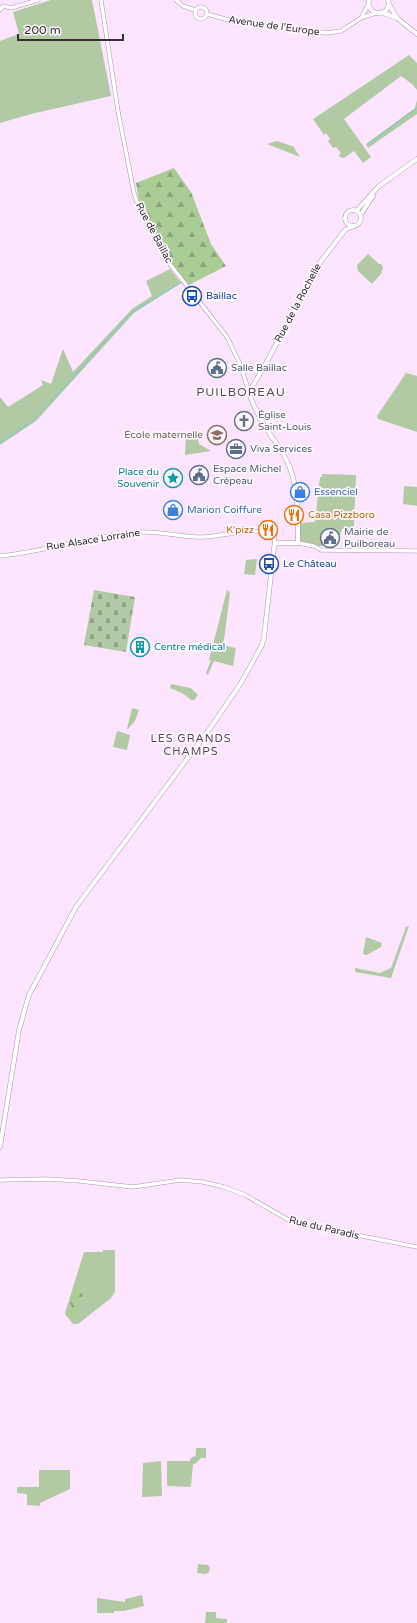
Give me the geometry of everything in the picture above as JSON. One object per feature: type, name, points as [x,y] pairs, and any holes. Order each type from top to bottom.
[{"type":"main road","points":[[369,1],[372,11],[397,18],[417,34]]},
{"type":"main road","points":[[383,13],[388,8],[389,2]]},
{"type":"main road","points":[[389,2],[397,18]]},
{"type":"main road","points":[[345,230],[345,216],[347,212],[356,210],[380,186],[417,159]]},
{"type":"main road","points":[[346,222],[354,226],[361,221],[363,208],[380,186]]},
{"type":"main road","points":[[356,210],[361,214]]},
{"type":"main road","name":"Rue de la Rochelle","points":[[249,392],[319,264],[345,230],[354,226]]},
{"type":"main road","points":[[0,1147],[19,1030],[29,995],[76,907],[212,727],[241,683],[262,645],[264,637],[275,543],[298,543],[296,492],[289,468],[285,458],[265,426],[249,392]]},
{"type":"street","points":[[0,10],[3,6],[11,8],[38,0]]},
{"type":"street","name":"Rue de Baillac","points":[[100,0],[118,111],[137,202],[166,259],[227,337],[236,353],[249,392]]},
{"type":"street","points":[[176,0],[184,6],[196,10]]},
{"type":"street","name":"Avenue de l'Europe","points":[[361,18],[369,1]]},
{"type":"street","points":[[199,7],[206,9],[204,18],[200,18],[195,15],[196,10],[199,7]]},
{"type":"street","name":"Avenue de l'Europe","points":[[206,14],[236,22],[327,33],[341,31],[361,18],[376,13]]},
{"type":"street","points":[[245,379],[251,381],[256,380]]},
{"type":"street","name":"Rue Alsace Lorraine","points":[[0,556],[108,536],[154,531],[196,537],[253,532],[268,533],[274,536],[275,543]]},
{"type":"street","points":[[298,543],[314,546],[322,550],[417,551]]},
{"type":"street","name":"Rue du Paradis","points":[[0,1180],[47,1179],[133,1187],[181,1180],[203,1182],[224,1187],[245,1195],[292,1222],[417,1247]]},
{"type":"green space","points":[[51,0],[92,0],[111,96],[31,114],[0,123],[0,41],[19,34],[13,12]]},
{"type":"green space","points":[[409,55],[417,63],[417,90],[412,84],[401,76],[344,119],[371,157],[363,163],[354,151],[344,158],[340,157],[339,155],[341,153],[336,147],[333,148],[328,141],[330,139],[326,133],[324,135],[313,119]]},
{"type":"green space","points":[[417,100],[417,114],[368,148],[366,144],[415,108]]},
{"type":"green space","points":[[277,141],[295,147],[294,148],[300,157],[267,144]]},
{"type":"green space","points":[[174,168],[191,192],[211,244],[226,266],[189,285],[167,257],[139,201],[136,183]]},
{"type":"green space","points":[[368,254],[383,267],[381,274],[372,284],[358,271],[357,265]]},
{"type":"green space","points":[[170,269],[181,283],[134,313],[36,421],[0,445],[0,397],[8,407],[43,385],[41,380],[51,384],[63,349],[73,372],[132,309],[152,296],[146,281]]},
{"type":"green space","points":[[406,373],[417,376],[417,432],[378,419],[377,416]]},
{"type":"green space","points":[[197,434],[199,444],[211,451],[185,455],[186,436]]},
{"type":"green space","points":[[322,474],[356,475],[354,526],[352,528],[345,527],[345,529],[342,529],[339,538],[333,538],[335,529],[327,530],[326,543],[323,543],[323,546],[317,546],[300,540],[300,523],[315,522],[320,477],[322,477]]},
{"type":"green space","points":[[404,486],[417,487],[417,506],[403,504]]},
{"type":"green space","points":[[257,559],[255,575],[244,574],[246,560]]},
{"type":"green space","points":[[94,590],[135,597],[126,652],[84,645]]},
{"type":"green space","points":[[227,590],[230,593],[224,640],[222,645],[236,648],[233,666],[214,661],[208,675],[206,673],[211,660],[209,660]]},
{"type":"green space","points":[[171,684],[191,688],[198,695],[194,700],[191,700],[182,693],[170,688]]},
{"type":"green space","points":[[132,708],[139,710],[135,721],[127,729]]},
{"type":"green space","points":[[117,731],[130,735],[127,750],[113,747]]},
{"type":"green space","points":[[409,926],[391,978],[355,972],[355,968],[380,973],[391,968],[406,927]]},
{"type":"green space","points":[[366,937],[382,943],[381,947],[367,955],[363,954]]},
{"type":"green space","points":[[103,1250],[115,1250],[115,1292],[111,1298],[78,1324],[73,1324],[65,1313],[84,1252],[103,1252]]},
{"type":"green space","points":[[75,1287],[79,1288],[83,1295],[81,1299],[78,1299],[76,1308],[79,1309],[79,1312],[69,1319],[65,1314],[72,1307],[70,1303]]},
{"type":"green space","points":[[196,1448],[206,1448],[206,1458],[201,1458],[193,1464],[191,1486],[168,1486],[167,1461],[190,1461],[190,1459],[196,1455]]},
{"type":"green space","points":[[161,1461],[162,1496],[142,1497],[143,1463]]},
{"type":"green space","points":[[39,1470],[70,1470],[70,1489],[40,1503],[40,1506],[27,1505],[27,1494],[17,1493],[17,1487],[39,1487]]},
{"type":"green space","points":[[198,1564],[208,1565],[210,1568],[209,1572],[206,1574],[197,1573]]},
{"type":"green space","points":[[142,1595],[144,1606],[124,1611],[114,1611],[114,1613],[97,1613],[97,1598],[125,1602],[125,1599]]},
{"type":"green space","points":[[206,1612],[216,1612],[216,1618],[227,1619],[227,1623],[205,1623]]},
{"type":"waterway","points":[[368,144],[417,108]]},
{"type":"waterway","points":[[0,443],[33,421],[132,312],[182,282]]},
{"type":"place","name":"Baillac","points":[[192,296]]},
{"type":"place","name":"Salle Baillac","points":[[217,368]]},
{"type":"place","name":"Église Saint-Louis","points":[[244,421]]},
{"type":"place","name":"École maternelle","points":[[217,435]]},
{"type":"place","name":"Viva Services","points":[[236,449]]},
{"type":"place","name":"Espace Michel Crépeau","points":[[199,475]]},
{"type":"place","name":"Place du Souvenir","points":[[173,478]]},
{"type":"place","name":"Essenciel","points":[[300,492]]},
{"type":"place","name":"Marion Coiffure","points":[[173,510]]},
{"type":"place","name":"Casa Pizzboro","points":[[294,515]]},
{"type":"place","name":"K'pizz","points":[[268,530]]},
{"type":"place","name":"Mairie de Puilboreau","points":[[330,538]]},
{"type":"place","name":"Le Château","points":[[269,564]]},
{"type":"place","name":"Centre médical","points":[[140,647]]},
{"type":"district","name":"PUILBOREAU","points":[[241,392]]},
{"type":"district","name":"LES GRANDS CHAMPS","points":[[191,744]]}]
